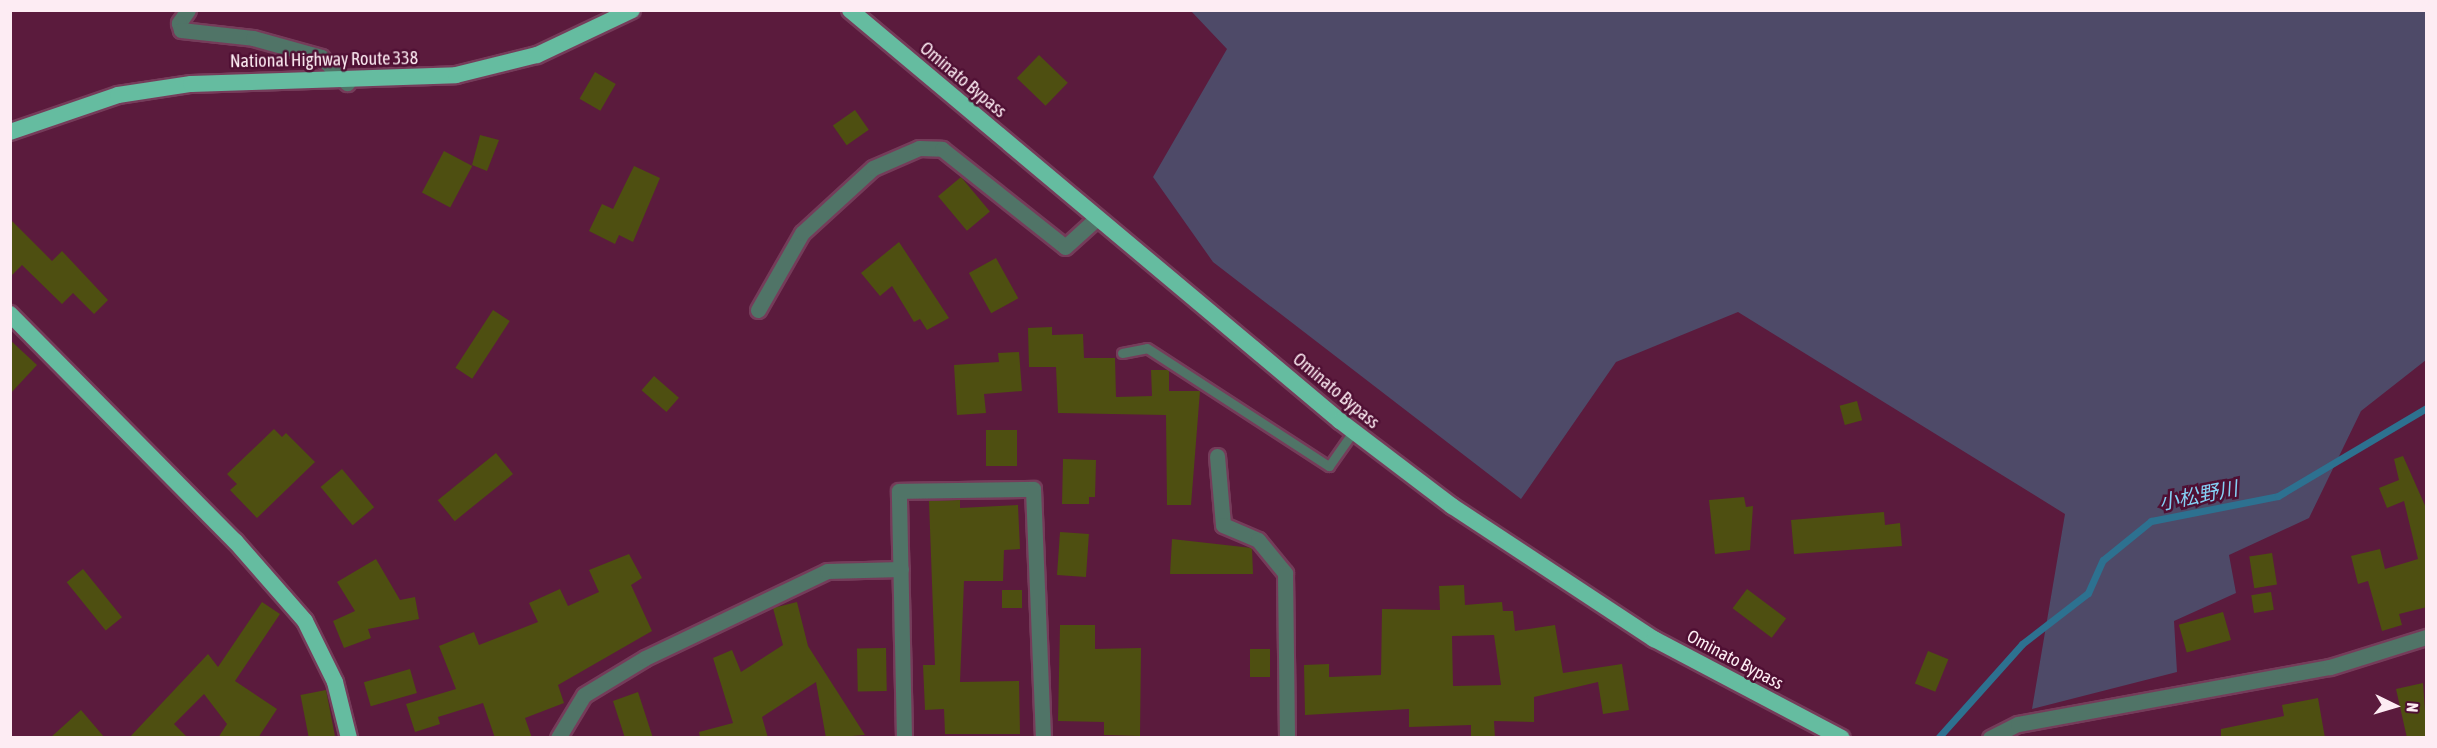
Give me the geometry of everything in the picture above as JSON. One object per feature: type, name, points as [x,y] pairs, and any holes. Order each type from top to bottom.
[{"type":"highway","name":"National Highway Route 338","points":[[10,132],[118,95],[191,84],[347,83],[467,72],[537,55],[632,10]]},
{"type":"highway","name":"Ominato Bypass","points":[[857,13],[1353,432],[1452,506],[1654,639],[1842,738]]},
{"type":"highway","points":[[10,314],[236,541],[305,621],[335,682],[349,738]]},
{"type":"street","points":[[188,10],[179,22],[181,30],[253,38],[321,57],[347,83]]},
{"type":"street","points":[[758,310],[802,233],[873,168],[919,148],[942,149],[1065,247],[1097,218]]},
{"type":"street","points":[[1217,456],[1222,525],[1258,540],[1285,573],[1287,738]]},
{"type":"street","points":[[904,738],[899,491],[1033,489],[1043,738]]},
{"type":"street","points":[[558,738],[584,695],[645,658],[827,571],[901,569]]},
{"type":"street","points":[[1990,738],[2018,724],[2330,667],[2427,637]]},
{"type":"lane","points":[[1122,353],[1147,348],[1329,466],[1353,432]]},
{"type":"shaded area","points":[[1191,11],[2426,11],[2426,360],[2361,411],[2309,518],[2229,555],[2236,593],[2174,621],[2177,672],[2032,709],[2065,514],[1738,312],[1616,362],[1521,499],[1213,262],[1153,177],[1227,49]]},
{"type":"building","points":[[1039,55],[1068,83],[1046,106],[1017,78]]},
{"type":"building","points":[[595,72],[616,84],[600,111],[580,99]]},
{"type":"building","points":[[855,110],[869,130],[847,145],[833,125]]},
{"type":"building","points":[[480,135],[499,140],[487,171],[472,165]]},
{"type":"building","points":[[444,151],[472,166],[450,208],[422,192]]},
{"type":"building","points":[[634,166],[660,178],[633,242],[619,235],[615,244],[589,231],[602,204],[613,209]]},
{"type":"building","points":[[961,177],[990,211],[967,231],[938,196]]},
{"type":"building","points":[[10,219],[52,261],[62,251],[108,300],[94,314],[73,293],[62,304],[22,265],[10,277]]},
{"type":"building","points":[[899,242],[949,318],[927,330],[920,319],[914,322],[892,286],[880,296],[861,273]]},
{"type":"building","points":[[996,258],[1018,298],[991,313],[969,273]]},
{"type":"building","points":[[493,310],[510,321],[472,379],[455,368]]},
{"type":"building","points":[[1052,327],[1052,335],[1083,334],[1084,358],[1115,358],[1116,397],[1152,396],[1151,370],[1169,370],[1169,391],[1200,391],[1191,505],[1167,505],[1166,415],[1058,413],[1056,367],[1029,367],[1028,328]]},
{"type":"building","points":[[10,340],[37,365],[10,394]]},
{"type":"building","points":[[1019,352],[1022,391],[984,394],[986,413],[957,415],[954,365],[999,362],[998,353]]},
{"type":"building","points":[[654,376],[679,398],[666,412],[642,390]]},
{"type":"building","points":[[1857,401],[1862,420],[1845,425],[1840,406]]},
{"type":"building","points":[[274,429],[282,437],[286,433],[315,462],[257,518],[230,490],[237,484],[227,474]]},
{"type":"building","points":[[986,430],[1017,430],[1017,466],[986,466]]},
{"type":"building","points":[[496,453],[513,474],[455,521],[438,500]]},
{"type":"building","points":[[2403,456],[2427,510],[2427,607],[2399,614],[2402,625],[2382,631],[2368,581],[2358,584],[2351,556],[2380,549],[2385,569],[2418,559],[2404,501],[2387,508],[2379,488],[2399,480],[2394,459]]},
{"type":"building","points":[[1063,459],[1096,460],[1095,497],[1089,497],[1089,504],[1062,504]]},
{"type":"building","points":[[342,469],[374,507],[353,525],[321,487]]},
{"type":"building","points":[[1744,497],[1746,507],[1753,506],[1750,550],[1715,554],[1709,500]]},
{"type":"building","points":[[960,500],[960,508],[1018,505],[1020,549],[1004,550],[1003,581],[964,581],[960,682],[1019,681],[1020,734],[945,734],[944,709],[925,710],[923,665],[935,665],[929,501]]},
{"type":"building","points":[[1884,512],[1885,525],[1900,523],[1902,546],[1794,554],[1791,520]]},
{"type":"building","points":[[1060,532],[1089,534],[1086,577],[1057,575]]},
{"type":"building","points":[[1172,539],[1252,548],[1253,574],[1170,574]]},
{"type":"building","points":[[2272,553],[2277,585],[2254,588],[2249,557]]},
{"type":"building","points":[[629,554],[642,578],[631,585],[652,631],[558,685],[564,703],[525,718],[532,738],[495,738],[483,703],[438,717],[440,724],[415,732],[406,704],[456,689],[439,646],[474,632],[479,645],[538,622],[529,603],[560,589],[568,606],[599,592],[589,570]]},
{"type":"building","points":[[376,559],[400,600],[415,597],[419,619],[368,629],[371,638],[344,648],[333,621],[355,611],[337,582]]},
{"type":"building","points":[[83,569],[122,617],[106,630],[67,582]]},
{"type":"building","points":[[1464,585],[1465,605],[1502,602],[1503,611],[1513,611],[1515,631],[1555,625],[1563,673],[1622,664],[1629,710],[1603,714],[1598,682],[1534,697],[1534,722],[1494,721],[1495,738],[1471,738],[1471,725],[1409,727],[1409,709],[1305,715],[1304,665],[1329,664],[1329,677],[1381,675],[1382,609],[1440,610],[1439,586]],"holes":[[[1494,635],[1501,685],[1453,686],[1452,636]]]},
{"type":"building","points":[[1747,589],[1786,618],[1772,638],[1733,608]]},
{"type":"building","points":[[1002,590],[1022,590],[1022,608],[1002,608]]},
{"type":"building","points":[[2271,592],[2274,610],[2254,613],[2251,595]]},
{"type":"building","points":[[262,602],[280,614],[235,681],[277,709],[258,738],[218,738],[227,724],[204,694],[174,724],[188,738],[129,738],[208,654],[218,667]]},
{"type":"building","points":[[797,602],[808,646],[865,735],[826,738],[816,682],[762,717],[768,738],[700,738],[699,732],[733,723],[713,658],[732,650],[741,672],[783,645],[773,608]]},
{"type":"building","points":[[2223,612],[2231,640],[2187,653],[2179,625]]},
{"type":"building","points":[[1060,625],[1095,625],[1095,649],[1141,648],[1140,736],[1104,735],[1104,722],[1058,721]]},
{"type":"building","points":[[886,648],[887,691],[858,691],[857,649]]},
{"type":"building","points":[[1250,649],[1270,649],[1270,677],[1250,677]]},
{"type":"building","points":[[1928,651],[1948,659],[1935,692],[1915,683]]},
{"type":"building","points":[[410,669],[417,693],[371,706],[364,682]]},
{"type":"building","points":[[2423,683],[2427,738],[2407,738],[2396,689]]},
{"type":"building","points":[[326,690],[335,738],[309,738],[300,695]]},
{"type":"building","points":[[638,692],[653,738],[625,738],[613,701]]},
{"type":"building","points":[[2318,698],[2325,738],[2221,738],[2221,729],[2284,716],[2282,705]]},
{"type":"building","points":[[81,710],[105,738],[50,738]]},
{"type":"waterway","name":"小松野川","points":[[1938,738],[2022,644],[2088,593],[2103,560],[2151,521],[2278,496],[2426,408]]}]
